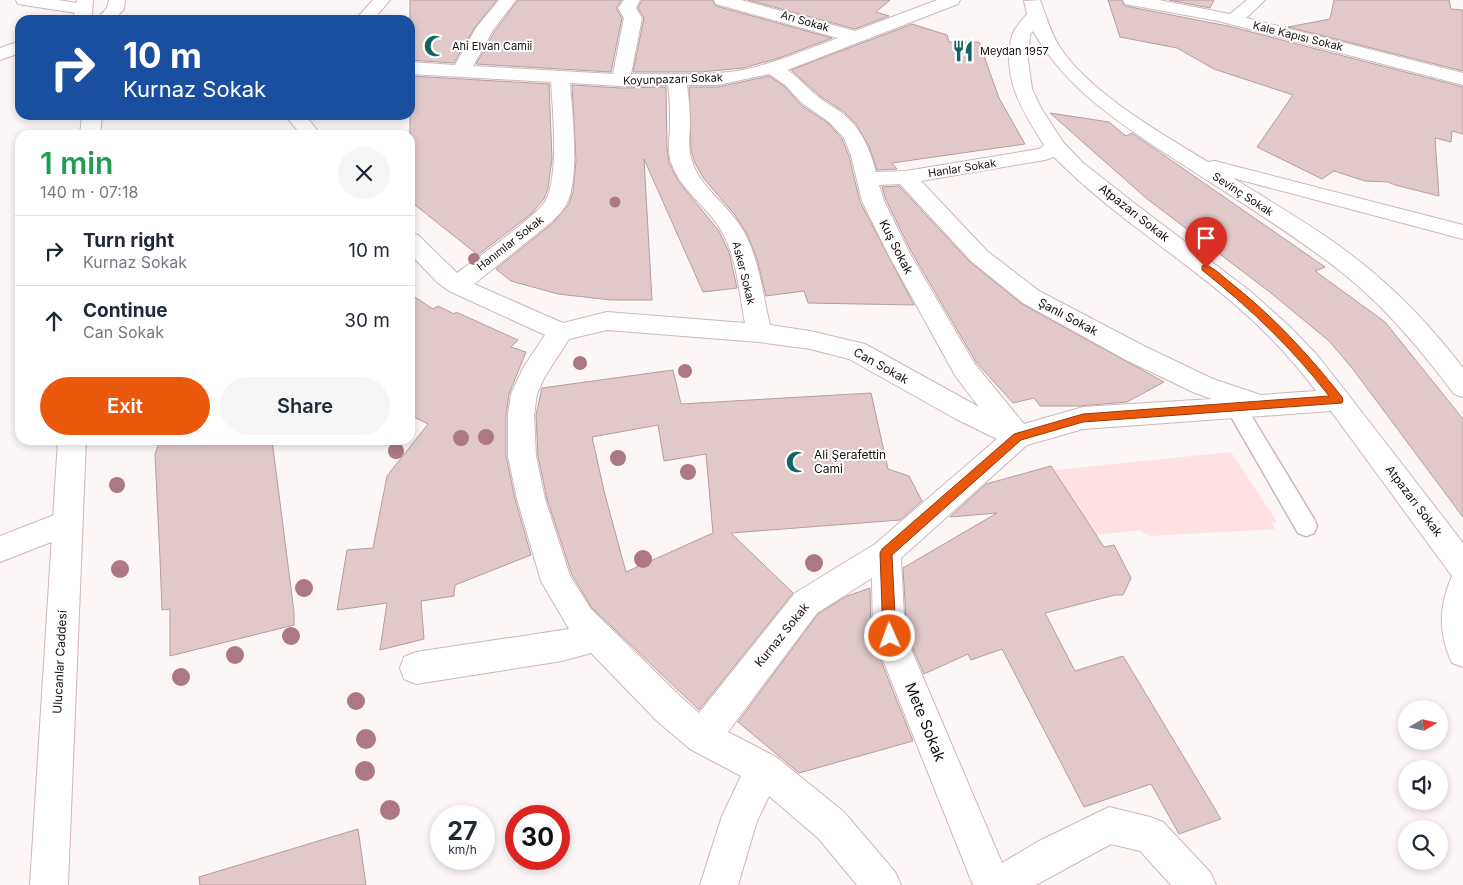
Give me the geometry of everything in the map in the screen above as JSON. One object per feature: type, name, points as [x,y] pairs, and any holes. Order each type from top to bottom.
[{"type":"street","points":[[24,0],[82,13]]},
{"type":"street","points":[[110,15],[115,9],[117,0]]},
{"type":"street","points":[[368,15],[382,0]]},
{"type":"street","points":[[460,72],[485,28],[508,0]]},
{"type":"street","points":[[621,80],[633,18],[627,8],[632,0]]},
{"type":"street","points":[[621,80],[639,0]]},
{"type":"street","points":[[723,0],[856,38]]},
{"type":"street","name":"Koyunpazarı Sokak","points":[[415,68],[621,80],[718,78],[772,68],[856,38],[952,0]]},
{"type":"street","name":"Kale Kapısı Sokak","points":[[1131,0],[1232,20],[1463,79]]},
{"type":"street","points":[[1232,20],[1257,0]]},
{"type":"street","name":"Atpazarı Sokak","points":[[1033,8],[1021,35],[1022,89],[1031,108],[1055,146],[1075,166],[1126,208],[1242,297],[1308,362],[1463,567]]},
{"type":"street","name":"Sevinç Sokak","points":[[1033,8],[1047,43],[1087,88],[1113,110],[1151,136],[1302,233],[1357,272],[1380,291],[1407,319],[1463,387]]},
{"type":"street","points":[[0,55],[15,48]]},
{"type":"street","name":"Kuş Sokak","points":[[772,68],[792,82],[809,99],[836,118],[853,136],[861,155],[866,179],[877,210],[945,338],[965,370],[1018,437]]},
{"type":"street","name":"Hanımlar Sokak","points":[[457,284],[539,221],[551,210],[557,201],[562,168],[560,78]]},
{"type":"street","name":"Asker Sokak","points":[[677,80],[680,124],[678,152],[681,163],[697,189],[724,218],[733,232],[741,250],[759,333]]},
{"type":"street","points":[[299,120],[307,130]]},
{"type":"street","name":"Hanlar Sokak","points":[[866,179],[906,177],[1045,154],[1055,146]]},
{"type":"street","points":[[1190,160],[1271,183],[1463,232]]},
{"type":"street","name":"Şanlı Sokak","points":[[906,177],[979,256],[1031,297],[1135,353],[1204,386],[1265,406]]},
{"type":"street","points":[[415,245],[446,277],[457,284],[478,296],[560,332],[532,374],[524,394],[522,456],[531,499],[556,582],[580,619],[670,710],[702,738],[764,769],[831,825],[882,885]]},
{"type":"street","name":"Can Sokak","points":[[560,332],[607,321],[759,333],[810,340],[856,351],[965,412],[1018,437]]},
{"type":"street","points":[[1018,437],[1083,418],[1338,400]]},
{"type":"street","name":"Kurnaz Sokak","points":[[702,738],[806,603],[886,553],[1018,437]]},
{"type":"street","name":"Ulucanlar Caddesi","points":[[49,885],[72,445]]},
{"type":"street","points":[[0,549],[67,523]]},
{"type":"street","name":"Mete Sokak","points":[[886,553],[890,636],[992,885]]},
{"type":"street","points":[[1463,586],[1457,598],[1458,625],[1463,652]]},
{"type":"street","points":[[416,668],[562,646],[597,636]]},
{"type":"street","points":[[719,885],[740,816],[764,769]]},
{"type":"street","points":[[1000,885],[1050,855],[1109,825],[1150,835],[1196,885]]},
{"type":"lane","points":[[1236,408],[1306,526]]},
{"type":"shaded area","points":[[1231,452],[1277,522],[1272,523],[1275,529],[1150,536],[1140,530],[1087,536],[1055,470]]},
{"type":"building","points":[[410,0],[497,0],[475,27],[454,63],[415,60],[415,15],[410,15]]},
{"type":"building","points":[[518,0],[622,0],[616,8],[622,18],[611,72],[476,64],[495,31]]},
{"type":"building","points":[[642,0],[712,0],[716,6],[832,38],[779,58],[743,68],[701,72],[633,72],[644,18],[638,8]]},
{"type":"building","points":[[748,0],[890,0],[876,12],[889,16],[855,29]]},
{"type":"building","points":[[1108,0],[1121,0],[1125,6],[1228,26],[1463,87],[1463,134],[1452,131],[1451,142],[1435,138],[1439,196],[1388,182],[1365,181],[1334,171],[1322,179],[1257,147],[1293,95],[1214,69],[1177,48],[1120,37]]},
{"type":"building","points":[[1169,0],[1214,0],[1210,8]]},
{"type":"building","points":[[1334,0],[1449,0],[1451,9],[1463,10],[1463,71],[1288,27],[1330,19]]},
{"type":"building","points":[[912,24],[947,35],[949,42],[979,42],[999,98],[1025,144],[892,163],[897,169],[877,170],[869,146],[856,124],[843,111],[820,96],[791,70]]},
{"type":"building","points":[[415,76],[549,84],[552,159],[548,188],[544,199],[531,214],[478,255],[415,205],[415,130],[410,130],[410,120],[415,120]]},
{"type":"building","points":[[769,76],[784,86],[801,105],[828,123],[842,139],[849,156],[860,202],[914,305],[808,303],[804,291],[766,296],[757,259],[747,234],[735,215],[704,179],[695,163],[691,150],[689,87],[718,87]]},
{"type":"building","points":[[572,85],[621,88],[666,87],[669,163],[679,182],[719,231],[729,252],[737,288],[703,292],[644,159],[652,300],[611,300],[558,294],[511,281],[496,269],[553,223],[569,204],[573,192],[576,161]]},
{"type":"building","points":[[1050,113],[1109,122],[1126,136],[1132,133],[1325,267],[1315,271],[1385,322],[1463,419],[1463,517],[1352,368],[1329,341],[1271,293],[1146,198]]},
{"type":"building","points":[[899,186],[970,262],[1022,304],[1164,382],[1127,402],[1079,406],[1040,406],[1034,398],[1013,403],[976,362],[911,251],[886,200],[882,187]]},
{"type":"building","points":[[415,297],[433,309],[438,306],[454,314],[456,312],[518,340],[511,347],[526,352],[509,394],[506,415],[506,456],[515,499],[531,555],[455,585],[454,596],[421,601],[424,639],[380,650],[387,603],[337,610],[347,550],[373,548],[387,476],[411,445],[415,445],[415,440],[428,424],[415,418]]},
{"type":"building","points":[[673,370],[681,404],[871,393],[888,469],[909,476],[922,501],[900,520],[731,533],[793,593],[699,710],[592,608],[572,575],[547,499],[538,456],[536,415],[542,388]],"holes":[[[658,425],[664,461],[706,454],[713,533],[626,572],[605,495],[592,437]]]},
{"type":"building","points":[[158,445],[273,445],[294,612],[294,625],[170,656],[170,609],[162,610],[155,454]]},
{"type":"building","points":[[1051,466],[1104,547],[1114,545],[1131,578],[1123,595],[1115,595],[1045,613],[1075,671],[1123,656],[1221,819],[1179,834],[1151,784],[1084,807],[1002,649],[971,660],[968,654],[924,674],[907,635],[903,568],[997,513],[950,517],[986,484]]},
{"type":"building","points":[[870,588],[871,636],[913,741],[799,773],[738,722],[818,614],[847,596]]},
{"type":"building","points":[[358,829],[366,885],[200,885],[199,877]]},
{"type":"place","name":"Ahi Elvan Camii","points":[[435,46]]},
{"type":"place","name":"Meydan 1957","points":[[963,51]]},
{"type":"place","name":"Ali Şerafettin Cami","points":[[797,462]]},
{"type":"route","points":[[890,636],[886,553],[1018,437],[1083,418],[1338,400],[1308,362],[1280,332],[1242,297],[1206,268]]}]
